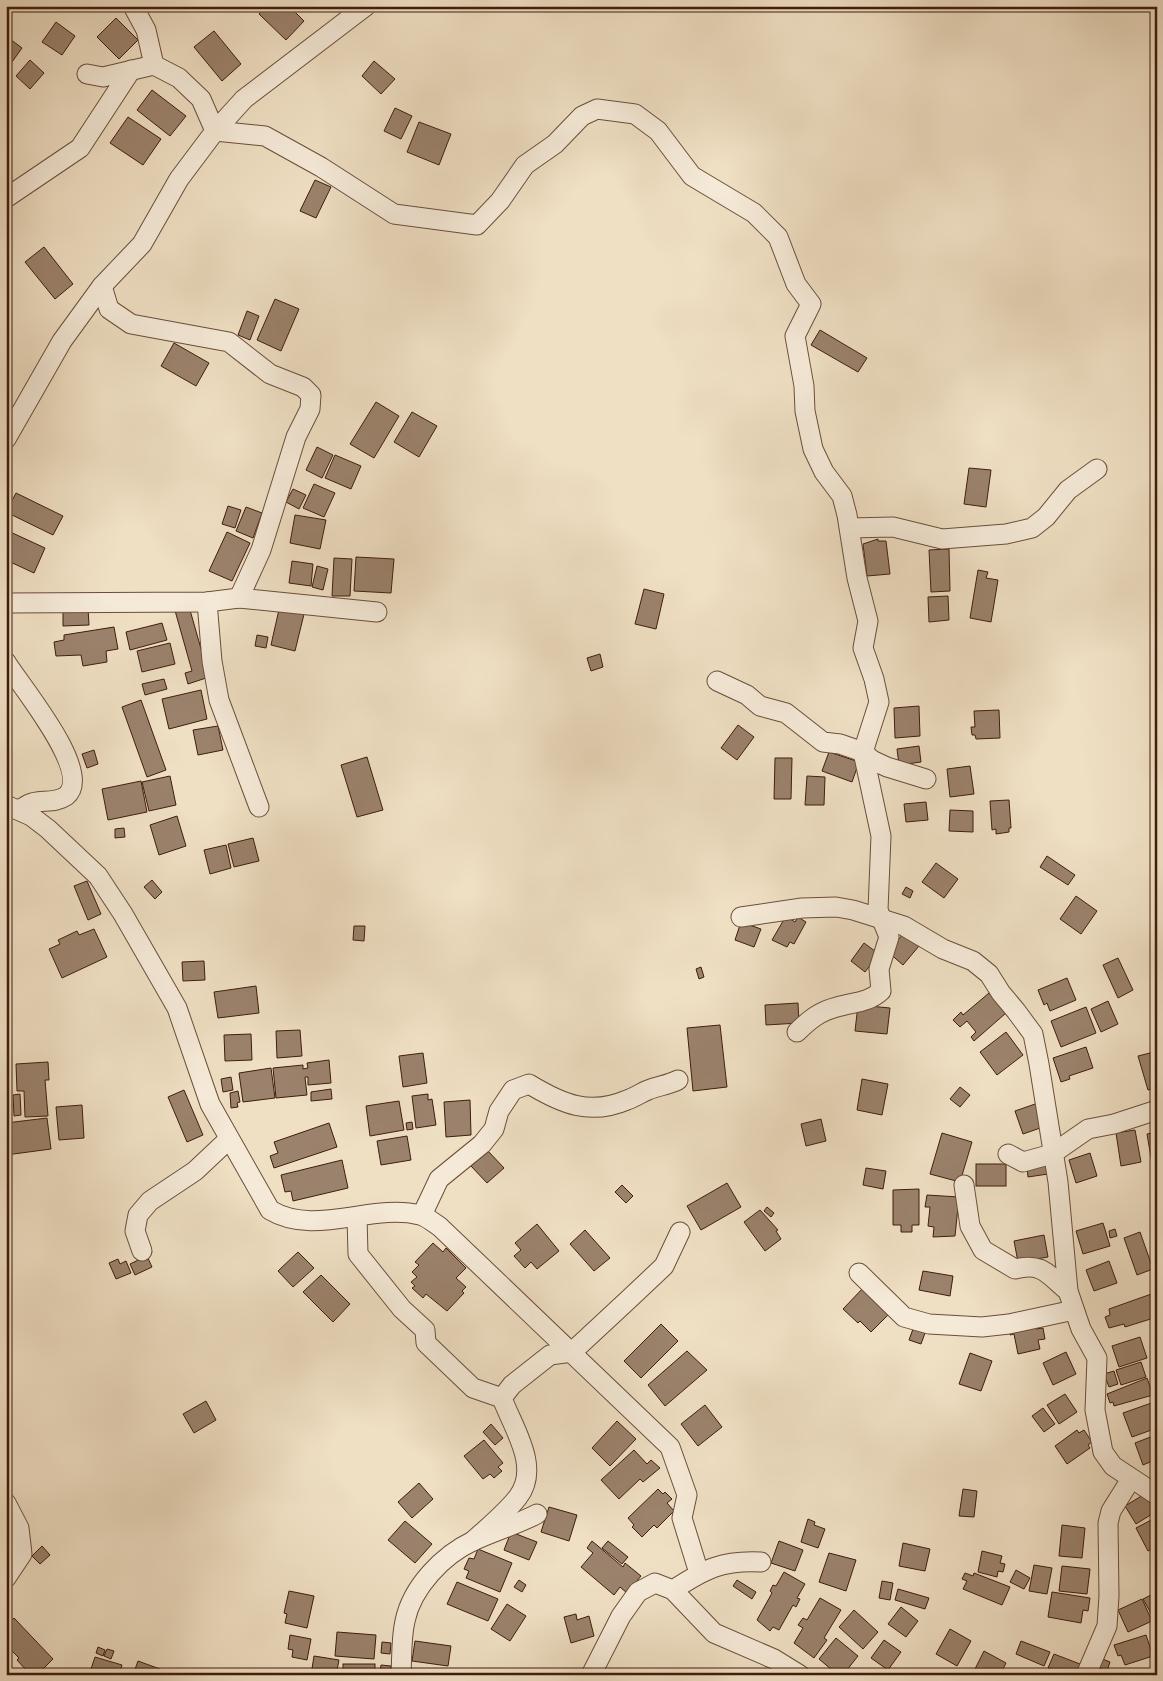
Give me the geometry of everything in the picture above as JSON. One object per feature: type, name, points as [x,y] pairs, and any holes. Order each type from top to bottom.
[{"type":"street","points":[[134,6],[146,30],[154,64]]},
{"type":"street","points":[[6,439],[62,341],[102,286],[142,244],[179,179],[215,131],[244,99],[366,6]]},
{"type":"street","points":[[87,74],[102,77],[154,64],[179,78],[201,99],[215,131]]},
{"type":"street","points":[[6,198],[80,148],[131,70]]},
{"type":"street","points":[[215,131],[265,136],[321,167],[394,214],[477,225],[500,201],[525,165],[555,144],[582,116],[597,109],[635,114],[658,131],[692,176],[754,212],[778,237],[796,284],[811,304],[795,336],[804,386],[805,412],[813,449],[824,472],[842,496],[868,621],[863,648],[874,679],[879,702],[863,752],[881,836],[878,910],[888,937],[879,969],[881,991],[873,999],[827,1010],[810,1019],[797,1032]]},
{"type":"street","points":[[102,286],[109,309],[131,324],[229,342],[270,374],[303,387],[311,395],[310,409],[296,437],[261,550],[239,598]]},
{"type":"street","points":[[850,528],[893,527],[942,539],[1006,534],[1032,528],[1046,517],[1068,490],[1097,469]]},
{"type":"street","points":[[6,603],[207,602],[239,598],[377,612]]},
{"type":"street","points":[[207,602],[212,661],[219,700],[259,807]]},
{"type":"street","points":[[6,662],[44,714],[64,750],[72,781],[71,790],[65,796],[12,808]]},
{"type":"street","points":[[717,682],[747,695],[760,706],[786,714],[824,742],[840,744],[863,752],[872,760],[887,768],[926,779]]},
{"type":"street","points":[[12,808],[31,816],[48,829],[98,876],[123,914],[177,1008],[210,1104],[270,1210],[285,1219],[302,1221],[403,1213],[422,1215],[440,1227],[670,1447],[687,1495],[682,1518],[699,1573]]},
{"type":"street","points":[[741,917],[802,908],[836,907],[853,910],[904,926],[943,949],[973,960],[989,974],[1001,993],[1033,1034],[1058,1182],[1068,1291],[1081,1329],[1097,1358],[1095,1410],[1103,1452],[1113,1466],[1130,1480],[1157,1495]]},
{"type":"street","points":[[422,1215],[439,1179],[482,1144],[494,1129],[499,1111],[513,1090],[529,1084],[563,1103],[586,1108],[603,1107],[626,1101],[646,1091],[678,1080]]},
{"type":"street","points":[[1008,1154],[1023,1162],[1052,1154],[1088,1129],[1114,1124],[1157,1110]]},
{"type":"street","points":[[142,1251],[135,1231],[138,1216],[144,1208],[150,1201],[195,1171],[229,1139]]},
{"type":"street","points":[[964,1185],[970,1226],[983,1250],[1015,1269],[1029,1265],[1042,1268],[1068,1291]]},
{"type":"street","points":[[357,1217],[358,1254],[402,1309],[425,1330],[426,1343],[473,1388],[502,1398],[526,1459],[528,1476],[519,1497],[473,1540]]},
{"type":"street","points":[[502,1398],[512,1384],[550,1355],[572,1352],[664,1266],[680,1232]]},
{"type":"street","points":[[860,1273],[904,1318],[929,1324],[982,1328],[1074,1310]]},
{"type":"street","points":[[1086,1675],[1107,1626],[1109,1596],[1108,1523],[1111,1511],[1130,1480]]},
{"type":"street","points":[[6,1503],[19,1528],[22,1554],[6,1578]]},
{"type":"street","points":[[401,1675],[405,1620],[414,1598],[430,1573],[450,1553],[473,1540],[537,1514]]},
{"type":"street","points":[[673,1590],[699,1573],[718,1564],[736,1561],[761,1562]]},
{"type":"street","points":[[592,1675],[620,1616],[638,1592],[655,1583],[673,1590],[714,1633],[774,1659],[800,1675]]},
{"type":"building","points":[[266,6],[289,6],[304,21],[286,40],[259,14]]},
{"type":"building","points":[[116,18],[138,40],[119,59],[97,37]]},
{"type":"building","points":[[56,22],[75,36],[62,55],[42,42]]},
{"type":"building","points":[[214,31],[241,64],[222,81],[194,47]]},
{"type":"building","points":[[6,36],[22,48],[12,62],[6,58]]},
{"type":"building","points":[[30,60],[44,73],[30,89],[16,76]]},
{"type":"building","points":[[374,61],[395,79],[381,94],[362,76]]},
{"type":"building","points":[[152,90],[186,116],[170,136],[137,110]]},
{"type":"building","points":[[395,108],[412,116],[401,139],[384,131]]},
{"type":"building","points":[[128,117],[161,139],[143,165],[110,143]]},
{"type":"building","points":[[419,122],[451,134],[439,165],[407,152]]},
{"type":"building","points":[[315,180],[331,187],[316,218],[300,211]]},
{"type":"building","points":[[44,247],[73,284],[55,299],[25,262]]},
{"type":"building","points":[[275,299],[299,309],[281,351],[257,340]]},
{"type":"building","points":[[247,311],[259,316],[250,340],[238,335]]},
{"type":"building","points":[[820,330],[867,358],[858,372],[811,345]]},
{"type":"building","points":[[174,343],[209,363],[196,386],[161,366]]},
{"type":"building","points":[[376,402],[399,416],[374,458],[350,444]]},
{"type":"building","points":[[412,412],[437,426],[419,457],[394,442]]},
{"type":"building","points":[[317,447],[333,455],[322,478],[306,470]]},
{"type":"building","points":[[335,455],[361,466],[351,489],[325,478]]},
{"type":"building","points":[[969,468],[991,470],[986,507],[964,504]]},
{"type":"building","points":[[314,484],[335,493],[324,517],[303,508]]},
{"type":"building","points":[[293,489],[306,495],[299,509],[286,502]]},
{"type":"building","points":[[16,493],[63,516],[53,535],[6,512]]},
{"type":"building","points":[[228,506],[241,510],[235,528],[222,524]]},
{"type":"building","points":[[246,507],[262,513],[253,538],[236,531]]},
{"type":"building","points":[[295,515],[326,520],[320,549],[290,543]]},
{"type":"building","points":[[6,530],[45,548],[34,573],[6,560]]},
{"type":"building","points":[[227,532],[250,543],[232,581],[209,571]]},
{"type":"building","points":[[878,539],[878,541],[886,541],[890,574],[867,576],[863,544]]},
{"type":"building","points":[[949,549],[950,591],[931,592],[929,550]]},
{"type":"building","points":[[356,557],[394,559],[391,593],[354,591]]},
{"type":"building","points":[[334,558],[352,559],[350,596],[332,596]]},
{"type":"building","points":[[292,561],[313,564],[311,586],[289,583]]},
{"type":"building","points":[[317,566],[328,569],[323,590],[312,587]]},
{"type":"building","points":[[978,570],[988,572],[986,578],[998,580],[991,622],[970,618]]},
{"type":"building","points":[[644,589],[664,594],[656,629],[635,624]]},
{"type":"building","points":[[948,596],[949,620],[929,622],[928,597]]},
{"type":"building","points":[[188,603],[209,677],[188,684],[185,673],[192,671],[174,607]]},
{"type":"building","points":[[280,605],[305,610],[295,651],[271,645]]},
{"type":"building","points":[[63,608],[88,608],[89,625],[63,626]]},
{"type":"building","points":[[162,623],[167,640],[130,650],[126,632]]},
{"type":"building","points":[[114,627],[118,649],[106,651],[107,662],[83,666],[81,655],[56,656],[54,642],[64,640],[64,635]]},
{"type":"building","points":[[257,635],[268,637],[266,648],[255,646]]},
{"type":"building","points":[[170,643],[175,664],[142,672],[137,651]]},
{"type":"building","points":[[600,654],[603,667],[591,671],[587,658]]},
{"type":"building","points":[[164,679],[167,689],[145,695],[142,684]]},
{"type":"building","points":[[201,690],[207,719],[169,729],[162,699]]},
{"type":"building","points":[[141,700],[166,770],[147,777],[122,707]]},
{"type":"building","points":[[919,706],[920,736],[895,738],[894,708]]},
{"type":"building","points":[[999,710],[1000,738],[976,739],[975,735],[972,735],[971,727],[975,727],[974,711]]},
{"type":"building","points":[[738,725],[754,737],[737,760],[721,748]]},
{"type":"building","points":[[218,726],[223,750],[198,755],[193,730]]},
{"type":"building","points":[[919,746],[921,762],[899,765],[897,749]]},
{"type":"building","points":[[94,750],[98,764],[87,768],[82,754]]},
{"type":"building","points":[[829,752],[859,762],[852,782],[822,771]]},
{"type":"building","points":[[367,757],[383,810],[357,817],[341,765]]},
{"type":"building","points":[[775,758],[792,758],[791,799],[774,799]]},
{"type":"building","points":[[970,766],[974,794],[950,797],[947,769]]},
{"type":"building","points":[[170,776],[176,805],[149,811],[142,782]]},
{"type":"building","points":[[807,776],[825,777],[824,805],[805,805]]},
{"type":"building","points":[[141,781],[147,812],[108,820],[102,789]]},
{"type":"building","points":[[1009,800],[1011,828],[1009,828],[1009,832],[996,834],[996,829],[992,830],[990,801]]},
{"type":"building","points":[[926,802],[928,820],[906,822],[904,804]]},
{"type":"building","points":[[950,810],[973,811],[973,832],[949,831]]},
{"type":"building","points":[[177,816],[186,846],[159,855],[150,825]]},
{"type":"building","points":[[124,828],[125,837],[115,838],[115,829]]},
{"type":"building","points":[[253,838],[259,861],[234,867],[228,844]]},
{"type":"building","points":[[226,845],[231,868],[210,874],[204,850]]},
{"type":"building","points":[[1047,856],[1075,875],[1068,885],[1040,867]]},
{"type":"building","points":[[936,863],[958,879],[944,898],[922,882]]},
{"type":"building","points":[[152,880],[162,892],[155,899],[144,887]]},
{"type":"building","points":[[87,881],[101,914],[88,920],[74,886]]},
{"type":"building","points":[[906,887],[913,891],[910,898],[902,894]]},
{"type":"building","points":[[1076,896],[1097,911],[1081,934],[1060,919]]},
{"type":"building","points":[[786,916],[795,922],[798,917],[806,922],[794,944],[790,942],[787,947],[772,940]]},
{"type":"building","points":[[741,922],[761,929],[754,947],[735,940]]},
{"type":"building","points":[[354,926],[365,926],[364,941],[353,940]]},
{"type":"building","points":[[94,929],[107,957],[62,978],[49,949],[60,944],[58,940],[77,931],[79,935]]},
{"type":"building","points":[[904,933],[919,946],[903,965],[888,952]]},
{"type":"building","points":[[864,943],[879,954],[865,972],[851,961]]},
{"type":"building","points":[[1118,958],[1133,990],[1118,998],[1103,965]]},
{"type":"building","points":[[204,961],[205,980],[183,981],[182,962]]},
{"type":"building","points":[[701,967],[704,977],[699,979],[696,969]]},
{"type":"building","points":[[1067,978],[1076,1000],[1050,1011],[1047,1003],[1044,1005],[1038,990]]},
{"type":"building","points":[[256,986],[259,1013],[218,1018],[214,992]]},
{"type":"building","points":[[989,993],[1006,1013],[974,1041],[971,1037],[976,1032],[967,1021],[960,1027],[953,1020],[961,1012],[963,1015]]},
{"type":"building","points":[[1108,1001],[1118,1024],[1101,1032],[1091,1009]]},
{"type":"building","points":[[798,1003],[799,1023],[766,1025],[765,1005]]},
{"type":"building","points":[[858,1005],[890,1008],[887,1034],[855,1031]]},
{"type":"building","points":[[1086,1007],[1096,1033],[1061,1047],[1051,1021]]},
{"type":"building","points":[[720,1025],[727,1087],[693,1091],[687,1028]]},
{"type":"building","points":[[300,1030],[302,1056],[277,1058],[276,1031]]},
{"type":"building","points":[[1006,1032],[1023,1055],[997,1075],[980,1052]]},
{"type":"building","points":[[251,1034],[252,1060],[225,1061],[224,1035]]},
{"type":"building","points":[[1086,1047],[1093,1068],[1069,1076],[1070,1079],[1061,1082],[1053,1058]]},
{"type":"building","points":[[1154,1052],[1157,1063],[1157,1092],[1153,1093],[1152,1089],[1148,1090],[1138,1056]]},
{"type":"building","points":[[423,1053],[427,1083],[403,1087],[399,1056]]},
{"type":"building","points":[[329,1060],[331,1083],[308,1085],[308,1077],[305,1077],[307,1095],[276,1098],[273,1068],[303,1065],[303,1069],[308,1068],[307,1063]]},
{"type":"building","points":[[48,1062],[49,1080],[45,1080],[48,1116],[25,1117],[24,1091],[17,1091],[16,1064]]},
{"type":"building","points":[[271,1068],[275,1098],[243,1102],[239,1073]]},
{"type":"building","points":[[231,1077],[233,1090],[223,1092],[221,1079]]},
{"type":"building","points":[[862,1079],[888,1084],[882,1115],[857,1110]]},
{"type":"building","points":[[960,1087],[970,1095],[960,1107],[950,1099]]},
{"type":"building","points":[[331,1089],[332,1099],[311,1101],[311,1092]]},
{"type":"building","points":[[184,1090],[203,1135],[187,1142],[168,1097]]},
{"type":"building","points":[[238,1091],[240,1102],[237,1103],[238,1107],[231,1108],[230,1093]]},
{"type":"building","points":[[20,1094],[21,1115],[14,1116],[13,1095]]},
{"type":"building","points":[[428,1094],[428,1100],[432,1099],[436,1125],[416,1128],[412,1096]]},
{"type":"building","points":[[470,1100],[471,1135],[446,1137],[444,1102]]},
{"type":"building","points":[[399,1101],[404,1130],[370,1136],[366,1106]]},
{"type":"building","points":[[1038,1103],[1046,1126],[1023,1134],[1015,1111]]},
{"type":"building","points":[[82,1105],[84,1138],[59,1140],[56,1107]]},
{"type":"building","points":[[47,1118],[51,1149],[6,1155],[6,1123]]},
{"type":"building","points":[[821,1119],[826,1141],[806,1146],[801,1124]]},
{"type":"building","points":[[412,1122],[413,1129],[407,1130],[406,1123]]},
{"type":"building","points":[[329,1123],[337,1147],[274,1168],[270,1156],[278,1153],[274,1142]]},
{"type":"building","points":[[1135,1130],[1141,1162],[1121,1166],[1116,1133]]},
{"type":"building","points":[[1157,1132],[1157,1162],[1152,1163],[1147,1134]]},
{"type":"building","points":[[942,1133],[972,1142],[960,1182],[930,1174]]},
{"type":"building","points":[[407,1136],[411,1160],[381,1165],[377,1141]]},
{"type":"building","points":[[488,1151],[504,1168],[487,1183],[471,1166]]},
{"type":"building","points":[[1090,1153],[1097,1176],[1076,1183],[1069,1160]]},
{"type":"building","points":[[342,1160],[348,1188],[293,1201],[291,1191],[285,1192],[281,1175]]},
{"type":"building","points":[[1047,1163],[1048,1174],[1028,1177],[1027,1166]]},
{"type":"building","points":[[976,1164],[1006,1164],[1006,1186],[976,1186]]},
{"type":"building","points":[[866,1168],[886,1171],[883,1189],[863,1185]]},
{"type":"building","points":[[727,1183],[741,1207],[701,1230],[687,1206]]},
{"type":"building","points":[[622,1185],[633,1196],[626,1203],[615,1192]]},
{"type":"building","points":[[919,1189],[919,1225],[912,1225],[912,1232],[901,1232],[901,1225],[893,1225],[893,1190]]},
{"type":"building","points":[[927,1195],[959,1197],[955,1236],[933,1237],[934,1227],[928,1226],[930,1207],[925,1207]]},
{"type":"building","points":[[767,1207],[774,1213],[771,1217],[764,1211]]},
{"type":"building","points":[[760,1210],[778,1230],[776,1231],[781,1239],[765,1251],[744,1222]]},
{"type":"building","points":[[1103,1223],[1110,1246],[1083,1254],[1076,1231]]},
{"type":"building","points":[[537,1224],[559,1251],[537,1269],[531,1262],[525,1268],[514,1256],[521,1250],[515,1243]]},
{"type":"building","points":[[1115,1229],[1117,1236],[1110,1238],[1109,1231]]},
{"type":"building","points":[[585,1230],[610,1258],[594,1271],[570,1244]]},
{"type":"building","points":[[1140,1232],[1153,1269],[1137,1275],[1124,1238]]},
{"type":"building","points":[[1044,1235],[1048,1257],[1018,1262],[1014,1241]]},
{"type":"building","points":[[433,1243],[443,1252],[446,1248],[466,1268],[456,1278],[466,1287],[462,1291],[464,1293],[447,1311],[426,1294],[423,1298],[412,1288],[415,1286],[411,1282],[417,1277],[412,1272],[419,1265],[415,1262]]},
{"type":"building","points":[[298,1252],[314,1268],[293,1287],[278,1271]]},
{"type":"building","points":[[147,1256],[152,1267],[135,1275],[130,1264]]},
{"type":"building","points":[[118,1259],[120,1264],[126,1261],[131,1273],[116,1279],[109,1263]]},
{"type":"building","points":[[1109,1261],[1117,1283],[1094,1291],[1086,1270]]},
{"type":"building","points":[[923,1271],[953,1276],[950,1296],[919,1290]]},
{"type":"building","points":[[321,1275],[350,1304],[333,1322],[303,1292]]},
{"type":"building","points":[[865,1286],[889,1314],[871,1332],[860,1321],[858,1323],[843,1309]]},
{"type":"building","points":[[1157,1292],[1157,1317],[1125,1327],[1124,1324],[1109,1328],[1105,1317],[1110,1315],[1109,1309]]},
{"type":"building","points":[[661,1324],[678,1341],[641,1378],[624,1361]]},
{"type":"building","points":[[1035,1324],[1036,1329],[1043,1328],[1045,1339],[1038,1340],[1040,1349],[1018,1354],[1014,1334],[1010,1335],[1009,1329]]},
{"type":"building","points":[[913,1329],[925,1333],[921,1344],[909,1340]]},
{"type":"building","points":[[1140,1337],[1147,1358],[1119,1367],[1112,1346]]},
{"type":"building","points":[[687,1351],[707,1370],[665,1406],[648,1385]]},
{"type":"building","points":[[1066,1352],[1076,1374],[1053,1385],[1043,1363]]},
{"type":"building","points":[[970,1353],[992,1361],[981,1391],[959,1384]]},
{"type":"building","points":[[1141,1362],[1146,1377],[1121,1385],[1116,1370]]},
{"type":"building","points":[[1114,1371],[1118,1384],[1109,1387],[1104,1374]]},
{"type":"building","points":[[1147,1378],[1153,1395],[1114,1406],[1113,1402],[1110,1403],[1107,1394]]},
{"type":"building","points":[[1065,1394],[1077,1412],[1059,1424],[1047,1405]]},
{"type":"building","points":[[206,1401],[216,1420],[194,1433],[183,1414]]},
{"type":"building","points":[[1157,1401],[1157,1428],[1132,1437],[1123,1413]]},
{"type":"building","points":[[705,1405],[722,1427],[698,1446],[681,1424]]},
{"type":"building","points":[[1043,1408],[1055,1424],[1044,1432],[1032,1416]]},
{"type":"building","points":[[617,1421],[636,1439],[610,1466],[592,1448]]},
{"type":"building","points":[[491,1424],[503,1438],[495,1445],[483,1432]]},
{"type":"building","points":[[1077,1430],[1079,1433],[1084,1430],[1092,1442],[1088,1445],[1090,1448],[1067,1464],[1055,1446]]},
{"type":"building","points":[[1153,1436],[1157,1446],[1157,1459],[1143,1465],[1135,1443]]},
{"type":"building","points":[[484,1440],[503,1463],[498,1467],[502,1471],[494,1478],[490,1474],[483,1479],[464,1456]]},
{"type":"building","points":[[634,1450],[647,1464],[651,1460],[660,1468],[643,1482],[640,1479],[619,1499],[601,1480]]},
{"type":"building","points":[[419,1483],[433,1499],[412,1518],[398,1502]]},
{"type":"building","points":[[658,1489],[663,1494],[665,1492],[672,1499],[667,1503],[674,1511],[657,1528],[654,1525],[642,1537],[632,1527],[634,1525],[628,1518]]},
{"type":"building","points":[[963,1489],[977,1491],[974,1517],[959,1516]]},
{"type":"building","points":[[1148,1492],[1157,1511],[1136,1524],[1125,1506]]},
{"type":"building","points":[[549,1507],[577,1515],[569,1541],[541,1532]]},
{"type":"building","points":[[1157,1517],[1157,1546],[1148,1551],[1136,1528]]},
{"type":"building","points":[[808,1519],[815,1522],[814,1525],[825,1529],[818,1548],[801,1542]]},
{"type":"building","points":[[405,1521],[432,1544],[415,1563],[388,1540]]},
{"type":"building","points":[[1062,1525],[1085,1528],[1082,1558],[1059,1556]]},
{"type":"building","points":[[511,1532],[537,1542],[529,1560],[504,1550]]},
{"type":"building","points":[[592,1541],[623,1567],[625,1563],[641,1576],[627,1593],[620,1587],[614,1595],[581,1567],[593,1553],[587,1548]]},
{"type":"building","points":[[608,1541],[628,1557],[622,1564],[602,1548]]},
{"type":"building","points":[[779,1541],[803,1550],[795,1571],[771,1563]]},
{"type":"building","points":[[903,1543],[930,1549],[925,1571],[899,1566]]},
{"type":"building","points":[[42,1546],[50,1555],[40,1564],[32,1556]]},
{"type":"building","points":[[478,1549],[512,1563],[500,1592],[466,1578],[469,1571],[464,1569],[469,1558],[474,1559]]},
{"type":"building","points":[[982,1551],[1002,1556],[1000,1563],[1005,1564],[1003,1572],[998,1571],[997,1577],[978,1572]]},
{"type":"building","points":[[829,1553],[856,1560],[846,1591],[819,1582]]},
{"type":"building","points":[[1034,1565],[1052,1568],[1047,1594],[1029,1591]]},
{"type":"building","points":[[1062,1566],[1090,1569],[1087,1594],[1059,1591]]},
{"type":"building","points":[[1016,1570],[1030,1578],[1024,1589],[1010,1582]]},
{"type":"building","points":[[784,1572],[805,1584],[797,1598],[800,1599],[796,1607],[793,1605],[779,1630],[773,1627],[770,1631],[757,1620],[772,1593],[770,1591],[773,1585],[776,1586]]},
{"type":"building","points":[[965,1573],[973,1576],[974,1573],[1010,1587],[1002,1605],[963,1589],[967,1581],[962,1579]]},
{"type":"building","points":[[519,1580],[526,1585],[522,1592],[514,1587]]},
{"type":"building","points":[[737,1580],[756,1592],[752,1599],[733,1586]]},
{"type":"building","points":[[882,1581],[893,1583],[890,1600],[879,1598]]},
{"type":"building","points":[[457,1582],[498,1599],[488,1621],[447,1604]]},
{"type":"building","points":[[898,1589],[929,1598],[925,1609],[895,1600]]},
{"type":"building","points":[[289,1591],[314,1596],[307,1628],[285,1623],[287,1614],[284,1613]]},
{"type":"building","points":[[1052,1592],[1090,1598],[1088,1611],[1083,1610],[1081,1623],[1048,1617]]},
{"type":"building","points":[[1155,1593],[1157,1614],[1153,1617],[1143,1599]]},
{"type":"building","points":[[820,1598],[841,1610],[824,1638],[827,1640],[814,1658],[794,1643],[803,1628],[798,1625],[803,1618],[807,1620]]},
{"type":"building","points":[[1142,1599],[1152,1621],[1128,1632],[1118,1610]]},
{"type":"building","points":[[507,1604],[526,1616],[510,1641],[491,1629]]},
{"type":"building","points":[[901,1607],[918,1621],[906,1637],[888,1624]]},
{"type":"building","points":[[854,1610],[878,1632],[863,1649],[839,1627]]},
{"type":"building","points":[[576,1614],[577,1620],[589,1616],[594,1636],[571,1643],[564,1617]]},
{"type":"building","points":[[14,1618],[53,1659],[37,1675],[30,1669],[27,1671],[17,1660],[19,1658],[11,1650],[9,1652],[6,1649],[6,1626]]},
{"type":"building","points":[[950,1629],[971,1641],[957,1666],[936,1654]]},
{"type":"building","points":[[337,1632],[376,1635],[374,1659],[335,1656]]},
{"type":"building","points":[[290,1635],[311,1639],[307,1660],[292,1657],[293,1650],[288,1649]]},
{"type":"building","points":[[1146,1635],[1153,1656],[1125,1665],[1121,1655],[1118,1656],[1114,1645]]},
{"type":"building","points":[[836,1638],[858,1656],[843,1675],[838,1675],[819,1659]]},
{"type":"building","points":[[884,1640],[901,1652],[888,1670],[871,1658]]},
{"type":"building","points":[[415,1641],[451,1646],[448,1666],[412,1661]]},
{"type":"building","points":[[1021,1641],[1050,1652],[1044,1666],[1016,1654]]},
{"type":"building","points":[[382,1642],[391,1643],[390,1654],[381,1653]]},
{"type":"building","points":[[98,1647],[105,1650],[103,1656],[96,1653]]},
{"type":"building","points":[[107,1649],[114,1651],[111,1659],[104,1656]]},
{"type":"building","points":[[984,1651],[1006,1663],[1000,1675],[972,1675]]},
{"type":"building","points":[[1054,1654],[1080,1664],[1076,1675],[1065,1675],[1048,1668]]},
{"type":"building","points":[[314,1656],[339,1660],[336,1675],[311,1675]]},
{"type":"building","points":[[95,1657],[122,1665],[119,1675],[89,1675]]},
{"type":"building","points":[[1100,1658],[1110,1662],[1107,1671],[1097,1667]]},
{"type":"building","points":[[138,1661],[160,1669],[158,1675],[133,1675]]},
{"type":"building","points":[[343,1664],[375,1664],[375,1675],[343,1675]]},
{"type":"building","points":[[381,1665],[391,1666],[391,1673],[380,1672]]}]
